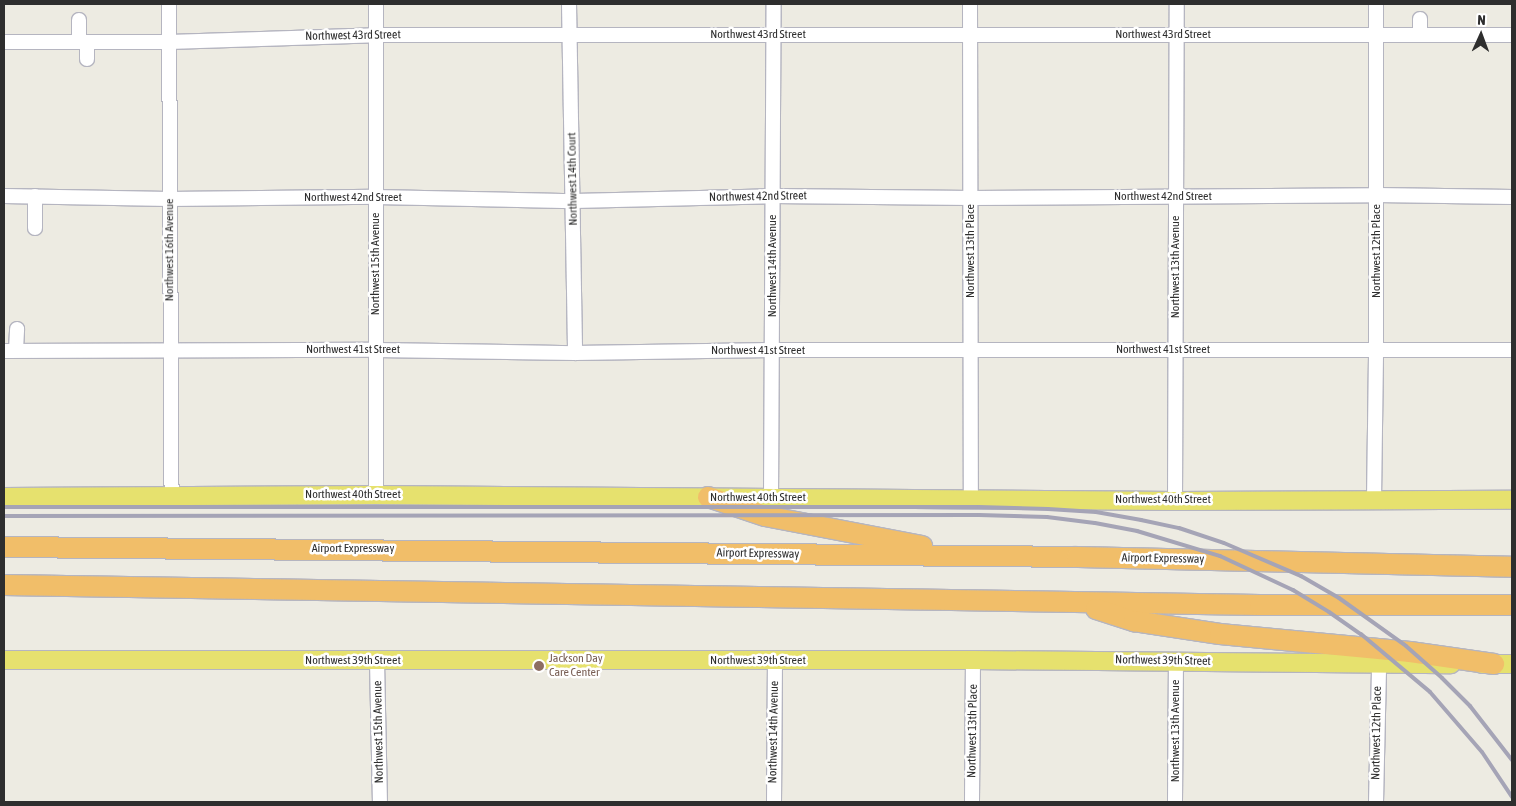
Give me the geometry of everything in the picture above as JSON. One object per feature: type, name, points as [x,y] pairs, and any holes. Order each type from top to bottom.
[{"type":"highway","points":[[708,497],[765,516],[801,524],[908,544],[1011,557]]},
{"type":"highway","name":"Airport Expressway","points":[[11,547],[1011,557],[1512,567]]},
{"type":"highway","points":[[11,585],[1072,602],[1512,606]]},
{"type":"highway","points":[[1072,602],[1134,621],[1220,634],[1410,652],[1503,664]]},
{"type":"main road","name":"Northwest 40th Street","points":[[4,497],[376,495],[1175,501],[1512,500]]},
{"type":"main road","name":"Northwest 39th Street","points":[[4,660],[1176,660],[1378,665],[1503,664]]},
{"type":"street","name":"Northwest 16th Avenue","points":[[169,4],[172,497]]},
{"type":"street","name":"Northwest 15th Avenue","points":[[376,4],[376,495]]},
{"type":"street","name":"Northwest 14th Court","points":[[569,4],[574,201],[575,353]]},
{"type":"street","name":"Northwest 14th Avenue","points":[[771,498],[774,4]]},
{"type":"street","name":"Northwest 13th Place","points":[[970,4],[971,499]]},
{"type":"street","name":"Northwest 13th Avenue","points":[[1175,501],[1177,4]]},
{"type":"street","name":"Northwest 12th Place","points":[[1374,499],[1377,195],[1376,4]]},
{"type":"street","points":[[1420,19],[1420,35]]},
{"type":"street","points":[[79,20],[87,59]]},
{"type":"street","name":"Northwest 43rd Street","points":[[4,42],[169,42],[376,35],[1512,35]]},
{"type":"street","name":"Northwest 42nd Street","points":[[4,196],[169,199],[376,197],[574,201],[773,196],[971,198],[1377,195],[1512,197]]},
{"type":"street","points":[[35,196],[35,228]]},
{"type":"street","points":[[10,350],[17,329]]},
{"type":"street","name":"Northwest 41st Street","points":[[10,350],[376,350],[575,353],[772,350],[971,352],[1376,348],[1512,350]]},
{"type":"street","name":"Northwest 13th Place","points":[[972,802],[973,660]]},
{"type":"street","name":"Northwest 13th Avenue","points":[[1175,802],[1176,660]]},
{"type":"street","name":"Northwest 15th Avenue","points":[[377,661],[380,802]]},
{"type":"street","name":"Northwest 14th Avenue","points":[[774,802],[775,661]]},
{"type":"street","name":"Northwest 12th Place","points":[[1376,802],[1378,665]]},
{"type":"railway","points":[[4,507],[979,507],[1096,512],[1179,528],[1224,543],[1301,576],[1339,598],[1406,646],[1442,678],[1470,706],[1512,760]]},
{"type":"railway","points":[[4,516],[979,515],[1047,517],[1095,523],[1137,531],[1220,556],[1293,590],[1329,612],[1361,634],[1430,692],[1482,752],[1512,797]]},
{"type":"place","name":"Jackson Day Care Center","points":[[539,666]]}]
